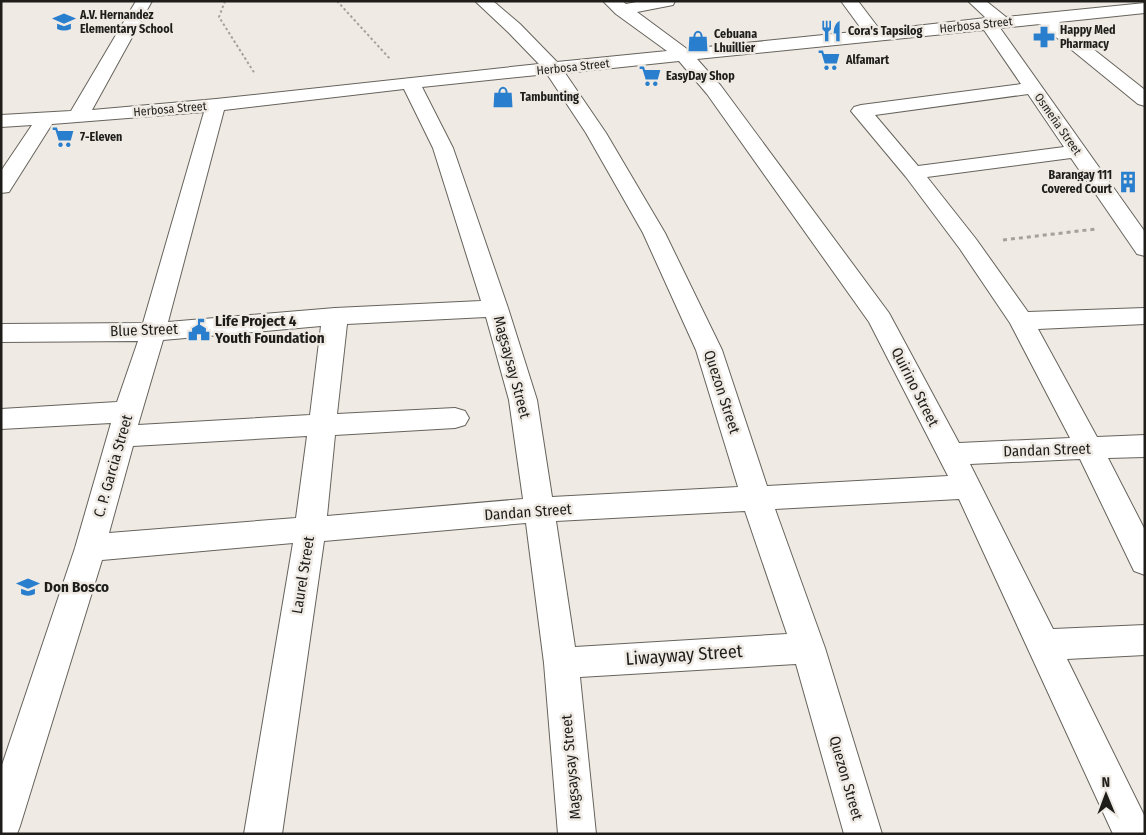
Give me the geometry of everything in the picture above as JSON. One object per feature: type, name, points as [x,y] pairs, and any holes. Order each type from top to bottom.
[{"type":"street","points":[[78,117],[144,1]]},
{"type":"street","name":"Quezon Street","points":[[483,1],[514,28],[553,69],[596,132],[654,233],[709,350],[756,498],[808,648],[863,834]]},
{"type":"street","points":[[616,5],[667,1]]},
{"type":"street","points":[[849,1],[875,35]]},
{"type":"street","name":"Osmeña Street","points":[[976,1],[995,23],[1033,88],[1145,249]]},
{"type":"street","name":"Quirino Street","points":[[616,5],[684,56],[714,90],[880,319],[968,487],[1132,834]]},
{"type":"street","name":"Herbosa Street","points":[[1,121],[78,117],[216,105],[410,83],[1043,18],[1130,6]]},
{"type":"street","points":[[1043,18],[1145,100]]},
{"type":"street","name":"Magsaysay Street","points":[[410,83],[443,148],[496,308],[523,400],[540,510],[560,663],[577,834]]},
{"type":"street","points":[[1033,88],[861,111],[913,173],[968,244],[1021,320],[1089,448],[1145,562]]},
{"type":"street","name":"C. P. Garcia Street","points":[[1,826],[90,548],[153,332],[216,105]]},
{"type":"street","points":[[1,187],[46,119]]},
{"type":"street","points":[[913,173],[1076,150]]},
{"type":"street","name":"Blue Street","points":[[1,333],[153,332],[335,316],[496,308]]},
{"type":"street","name":"Laurel Street","points":[[263,834],[310,530],[335,316]]},
{"type":"street","points":[[1021,320],[1145,316]]},
{"type":"street","points":[[1,419],[125,424],[323,425],[455,418]]},
{"type":"street","name":"Dandan Street","points":[[950,454],[1145,446]]},
{"type":"street","name":"Dandan Street","points":[[90,548],[540,510],[968,487]]},
{"type":"street","points":[[1042,645],[1145,640]]},
{"type":"street","name":"Liwayway Street","points":[[560,663],[808,648]]},
{"type":"path","points":[[225,1],[219,17],[270,99]]},
{"type":"path","points":[[337,1],[410,83]]},
{"type":"path","points":[[968,244],[1129,226]]},
{"type":"place","name":"A.V. Hernandez Elementary School","points":[[64,22]]},
{"type":"place","name":"Cora's Tapsilog","points":[[831,31]]},
{"type":"place","name":"Happy Med Pharmacy","points":[[1044,37]]},
{"type":"place","name":"Cebuana Lhuillier","points":[[698,41]]},
{"type":"place","name":"Alfamart","points":[[829,60]]},
{"type":"place","name":"EasyDay Shop","points":[[650,76]]},
{"type":"place","name":"Tambunting","points":[[503,97]]},
{"type":"place","name":"7-Eleven","points":[[63,137]]},
{"type":"place","name":"Barangay 111 Covered Court","points":[[1128,182]]},
{"type":"place","name":"Life Project 4 Youth Foundation","points":[[199,330]]},
{"type":"place","name":"Don Bosco","points":[[28,587]]}]
